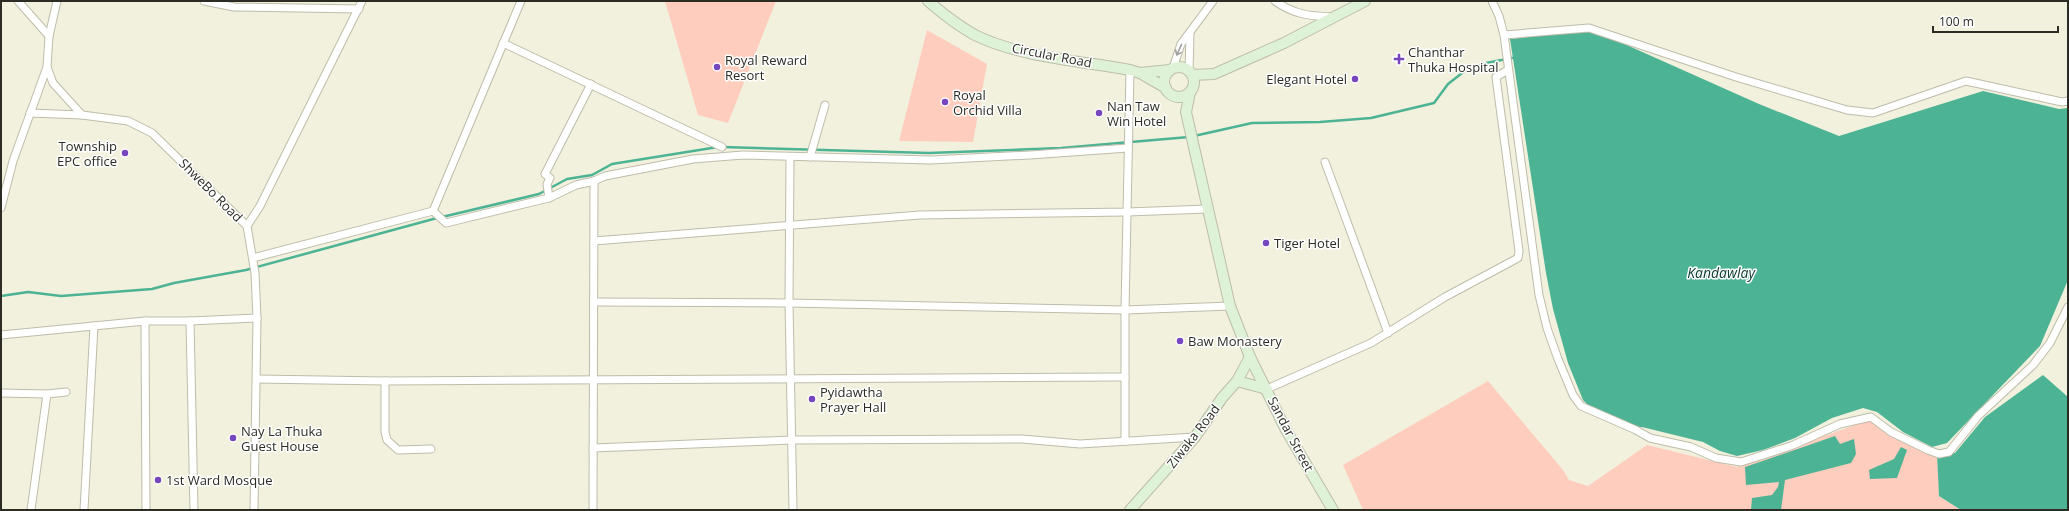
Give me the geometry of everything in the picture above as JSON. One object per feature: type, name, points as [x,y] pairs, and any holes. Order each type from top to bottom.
[{"type":"street","points":[[18,1],[49,36]]},
{"type":"street","points":[[1,207],[13,161],[47,67],[49,36],[57,1]]},
{"type":"street","points":[[204,1],[234,7],[359,9]]},
{"type":"street","points":[[247,226],[260,206],[362,1]]},
{"type":"street","points":[[434,212],[521,1]]},
{"type":"street","name":"Circular Road","points":[[928,1],[964,28],[998,44],[1031,54],[1135,71]]},
{"type":"street","points":[[1166,88],[1165,78],[1172,69],[1181,44],[1190,34],[1213,1]]},
{"type":"street","points":[[1275,1],[1288,10],[1308,16],[1331,17]]},
{"type":"street","points":[[1174,96],[1183,97],[1214,74],[1284,43],[1331,17],[1365,1]]},
{"type":"street","points":[[1492,1],[1499,16],[1504,35],[1540,295],[1547,328],[1573,395],[1581,406],[1636,430],[1650,438],[1691,447],[1716,458],[1741,462],[1791,446],[1840,424],[1858,418],[1871,417],[1891,432],[1928,450],[1939,454],[1949,452],[1978,416],[2033,365],[2050,342],[2068,307]]},
{"type":"street","points":[[1504,35],[1589,28],[1736,77],[1847,110],[1873,113],[1966,81],[2062,102],[2068,101]]},
{"type":"street","points":[[1186,112],[1194,85],[1191,73],[1190,34]]},
{"type":"street","points":[[503,43],[722,147]]},
{"type":"street","points":[[47,67],[53,83],[82,115]]},
{"type":"street","points":[[1135,71],[1184,68],[1191,73],[1214,74]]},
{"type":"street","points":[[1238,381],[1267,389],[1364,346],[1388,333],[1445,297],[1518,258],[1519,251],[1496,77],[1508,70]]},
{"type":"street","points":[[1135,71],[1166,88],[1186,112]]},
{"type":"street","points":[[1125,441],[1125,310],[1128,137],[1135,71]]},
{"type":"street","points":[[548,196],[547,184],[550,178],[545,174],[591,84]]},
{"type":"street","points":[[810,156],[825,105]]},
{"type":"street","name":"Sandar Street","points":[[1186,112],[1230,306],[1250,357],[1286,430],[1333,510]]},
{"type":"street","name":"ShweBo Road","points":[[30,113],[82,115],[128,121],[152,133],[247,226],[254,261],[257,318],[254,510]]},
{"type":"street","points":[[434,212],[446,223],[548,196],[605,176],[693,159],[743,155],[930,160],[1030,156],[1128,148]]},
{"type":"street","points":[[790,157],[789,303],[793,510]]},
{"type":"street","points":[[1325,162],[1388,333]]},
{"type":"street","points":[[593,510],[592,378],[594,302],[594,181]]},
{"type":"street","points":[[594,241],[920,215],[1127,212],[1207,209]]},
{"type":"street","points":[[254,261],[434,212]]},
{"type":"street","points":[[594,302],[789,303],[1125,310],[1230,306]]},
{"type":"street","points":[[1,335],[145,321],[190,321],[257,318]]},
{"type":"street","points":[[145,321],[146,510]]},
{"type":"street","points":[[190,321],[194,510]]},
{"type":"street","points":[[84,510],[94,326]]},
{"type":"street","name":"Ziwaka Road","points":[[1130,510],[1195,437],[1222,398],[1238,381],[1250,357]]},
{"type":"street","points":[[257,379],[385,381],[592,378],[1125,377]]},
{"type":"street","points":[[385,381],[385,432],[387,440],[398,450],[431,449]]},
{"type":"street","points":[[1,393],[47,394],[66,392]]},
{"type":"street","points":[[30,510],[47,394]]},
{"type":"street","points":[[593,448],[792,440],[1022,439],[1080,444],[1195,437]]},
{"type":"shaded area","name":"Royal Reward Resort","points":[[665,1],[776,1],[728,123],[698,115]]},
{"type":"shaded area","name":"Royal Orchid Villa","points":[[927,30],[987,64],[973,142],[899,141]]},
{"type":"shaded area","points":[[1488,381],[1563,470],[1569,480],[1588,486],[1647,445],[1737,467],[1869,420],[1902,442],[1937,455],[1939,496],[1961,510],[1363,510],[1343,465]]},
{"type":"water","name":"Kandawlay","points":[[1593,30],[1759,104],[1839,136],[1983,91],[2059,109],[2068,108],[2068,280],[2040,346],[1947,443],[1932,447],[1903,432],[1877,412],[1863,408],[1832,418],[1795,438],[1763,450],[1737,456],[1720,451],[1703,442],[1642,427],[1632,428],[1592,409],[1583,400],[1568,363],[1553,309],[1546,273],[1510,39]]},
{"type":"water","points":[[2043,375],[2068,397],[2068,510],[1961,510],[1939,496],[1937,455],[1955,453],[1985,417]]},
{"type":"water","points":[[1835,436],[1840,444],[1854,439],[1856,454],[1851,463],[1785,480],[1781,510],[1751,510],[1752,498],[1772,495],[1778,487],[1779,482],[1746,485],[1745,467]]},
{"type":"water","points":[[1901,447],[1907,450],[1897,478],[1870,479],[1869,470],[1894,459]]},
{"type":"waterway","points":[[1194,136],[1252,123],[1320,122],[1371,118],[1434,103],[1448,84],[1466,70],[1486,63],[1512,58]]},
{"type":"waterway","points":[[723,147],[929,153],[1061,148],[1189,137]]},
{"type":"waterway","points":[[442,217],[539,194],[567,179],[592,175],[612,164],[718,147]]},
{"type":"waterway","points":[[1,296],[28,292],[61,296],[152,289],[174,283],[246,270],[437,218]]},
{"type":"place","name":"Chanthar Thuka Hospital","points":[[1399,59]]},
{"type":"place","name":"Royal Reward Resort","points":[[717,67]]},
{"type":"place","name":"Elegant Hotel","points":[[1355,79]]},
{"type":"place","name":"Royal Orchid Villa","points":[[945,102]]},
{"type":"place","name":"Nan Taw Win Hotel","points":[[1099,113]]},
{"type":"place","name":"Township EPC office","points":[[125,153]]},
{"type":"place","name":"Tiger Hotel","points":[[1266,243]]},
{"type":"place","name":"Baw Monastery","points":[[1180,341]]},
{"type":"place","name":"Pyidawtha Prayer Hall","points":[[812,399]]},
{"type":"place","name":"Nay La Thuka Guest House","points":[[233,438]]},
{"type":"place","name":"1st Ward Mosque","points":[[158,480]]}]
